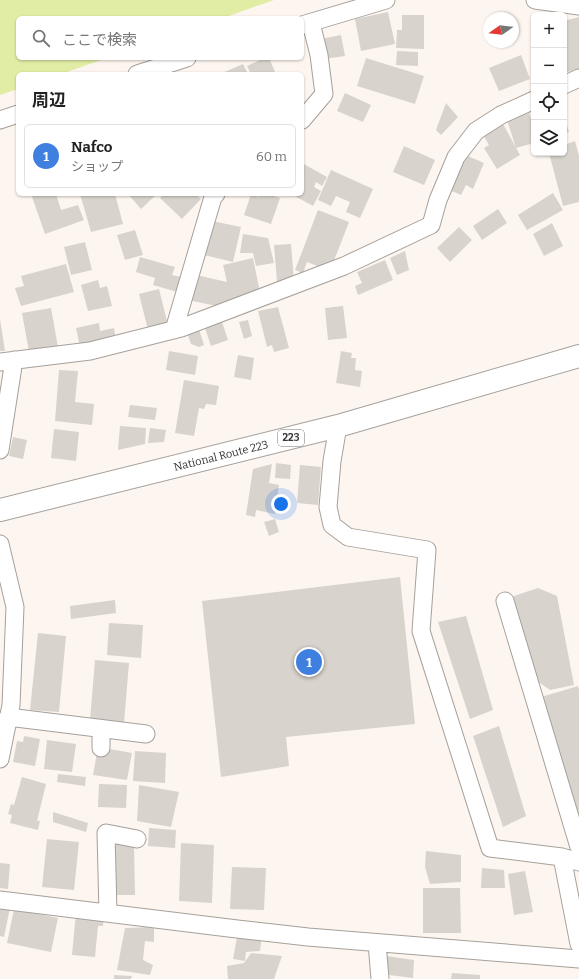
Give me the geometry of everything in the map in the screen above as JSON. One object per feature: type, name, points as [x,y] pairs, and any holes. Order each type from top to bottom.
[{"type":"highway","name":"National Route 223","points":[[0,510],[338,426],[579,356]]},
{"type":"street","points":[[304,118],[324,94],[319,55],[306,24],[386,0]]},
{"type":"street","points":[[535,0],[579,6]]},
{"type":"street","points":[[143,72],[181,60]]},
{"type":"street","points":[[566,84],[579,78]]},
{"type":"street","points":[[0,450],[7,361],[90,351],[174,330],[344,266],[431,225],[438,200],[456,156],[476,131],[501,115],[531,101]]},
{"type":"street","points":[[0,120],[16,115]]},
{"type":"street","points":[[174,330],[214,196]]},
{"type":"street","points":[[338,426],[332,461],[328,507],[332,525],[348,537],[427,550],[421,631],[490,848],[562,857],[579,862]]},
{"type":"street","points":[[0,544],[15,607],[11,705],[0,759]]},
{"type":"street","points":[[505,601],[579,847]]},
{"type":"street","points":[[8,717],[101,730],[146,734]]},
{"type":"street","points":[[101,730],[101,748]]},
{"type":"street","points":[[108,913],[106,833],[137,839]]},
{"type":"street","points":[[562,857],[579,944]]},
{"type":"street","points":[[0,900],[237,929],[377,943],[579,959]]},
{"type":"street","points":[[377,943],[380,979]]},
{"type":"green space","points":[[0,0],[274,0],[229,16],[16,16],[16,60],[101,60],[67,72],[16,72],[16,90],[0,95]]},
{"type":"building","points":[[388,12],[395,44],[361,51],[355,19]]},
{"type":"building","points":[[402,15],[424,15],[424,49],[396,48],[397,30],[402,30]]},
{"type":"building","points":[[579,17],[579,69],[567,72],[567,48],[567,20]]},
{"type":"building","points":[[341,35],[345,56],[324,59],[321,39]]},
{"type":"building","points":[[397,51],[418,52],[418,66],[396,65]]},
{"type":"building","points":[[521,55],[530,79],[499,91],[489,68]]},
{"type":"building","points":[[366,58],[424,76],[415,104],[357,86]]},
{"type":"building","points":[[260,60],[270,60],[275,72],[250,72],[247,66]]},
{"type":"building","points":[[243,64],[247,72],[225,72]]},
{"type":"building","points":[[345,93],[371,105],[363,122],[337,111]]},
{"type":"building","points":[[446,103],[458,117],[441,135],[436,130]]},
{"type":"building","points":[[529,113],[531,119],[531,144],[516,148],[507,120]]},
{"type":"building","points":[[503,124],[520,155],[497,169],[484,148],[489,145],[483,135]]},
{"type":"building","points":[[575,141],[579,156],[579,202],[563,206],[550,156],[567,156],[567,144]]},
{"type":"building","points":[[404,146],[435,160],[424,185],[393,172]]},
{"type":"building","points":[[461,153],[484,163],[473,189],[466,185],[461,195],[445,188]]},
{"type":"building","points":[[304,164],[327,177],[322,186],[316,182],[314,187],[321,191],[313,206],[295,196],[304,196]]},
{"type":"building","points":[[331,170],[373,189],[360,218],[346,212],[350,202],[336,196],[331,206],[318,200]]},
{"type":"building","points":[[553,193],[563,210],[527,230],[518,215]]},
{"type":"building","points":[[32,196],[57,196],[61,210],[78,205],[84,220],[45,234]]},
{"type":"building","points":[[81,196],[116,196],[123,224],[91,232]]},
{"type":"building","points":[[130,196],[155,196],[141,209]]},
{"type":"building","points":[[162,196],[198,196],[201,199],[182,219],[160,198]]},
{"type":"building","points":[[250,196],[274,196],[280,198],[271,224],[244,215]]},
{"type":"building","points":[[498,209],[507,223],[482,240],[473,226]]},
{"type":"building","points":[[318,210],[349,222],[330,271],[307,262],[303,273],[295,270]]},
{"type":"building","points":[[212,221],[241,227],[233,262],[204,255]]},
{"type":"building","points":[[552,223],[563,246],[544,256],[533,234]]},
{"type":"building","points":[[459,227],[472,240],[450,262],[437,248]]},
{"type":"building","points":[[135,230],[143,255],[125,260],[117,235]]},
{"type":"building","points":[[243,234],[268,238],[274,263],[256,266],[253,253],[240,253]]},
{"type":"building","points":[[85,242],[92,270],[71,275],[64,247]]},
{"type":"building","points":[[291,244],[294,281],[277,282],[274,245]]},
{"type":"building","points":[[405,251],[409,270],[397,275],[390,258]]},
{"type":"building","points":[[140,257],[175,267],[172,275],[185,278],[181,293],[153,285],[155,278],[136,272]]},
{"type":"building","points":[[253,258],[261,297],[217,306],[187,300],[192,274],[227,282],[223,265]]},
{"type":"building","points":[[385,260],[393,280],[358,295],[355,286],[362,283],[357,272]]},
{"type":"building","points":[[66,264],[74,292],[21,306],[15,288],[24,286],[21,276]]},
{"type":"building","points":[[98,280],[100,288],[107,286],[112,306],[88,311],[81,285]]},
{"type":"building","points":[[159,289],[168,325],[148,330],[139,294]]},
{"type":"building","points":[[343,306],[347,338],[328,340],[325,308]]},
{"type":"building","points":[[278,307],[289,348],[274,352],[272,345],[267,347],[258,311]]},
{"type":"building","points":[[51,308],[58,347],[29,352],[22,313]]},
{"type":"building","points":[[0,319],[5,351],[0,351]]},
{"type":"building","points":[[248,320],[252,336],[244,339],[239,322]]},
{"type":"building","points":[[222,322],[228,340],[211,346],[205,328]]},
{"type":"building","points":[[99,323],[100,331],[114,328],[116,340],[80,347],[76,328]]},
{"type":"building","points":[[199,329],[204,345],[199,347],[191,344],[187,332]]},
{"type":"building","points":[[169,351],[198,356],[195,375],[166,370]]},
{"type":"building","points":[[341,351],[352,353],[351,358],[356,358],[355,370],[362,371],[360,387],[336,383]]},
{"type":"building","points":[[238,355],[254,358],[251,380],[234,377]]},
{"type":"building","points":[[59,370],[78,371],[75,402],[94,404],[92,425],[55,421]]},
{"type":"building","points":[[184,380],[219,386],[216,405],[206,404],[204,409],[199,408],[194,436],[175,433]]},
{"type":"building","points":[[130,405],[157,408],[155,420],[128,417]]},
{"type":"building","points":[[120,426],[146,428],[145,444],[118,450]]},
{"type":"building","points":[[150,428],[166,430],[164,442],[148,443]]},
{"type":"building","points":[[54,429],[79,432],[76,461],[51,458]]},
{"type":"building","points":[[13,437],[27,440],[23,459],[9,456]]},
{"type":"building","points":[[276,463],[291,465],[290,479],[275,478]]},
{"type":"building","points":[[272,464],[269,483],[279,485],[275,514],[256,510],[255,517],[246,515],[253,469]]},
{"type":"building","points":[[300,465],[321,467],[318,505],[297,503]]},
{"type":"building","points":[[275,519],[279,532],[269,536],[264,522]]},
{"type":"building","points":[[400,577],[415,724],[286,737],[289,766],[221,777],[202,601]]},
{"type":"building","points":[[538,588],[557,596],[574,685],[550,690],[534,679],[508,598]]},
{"type":"building","points":[[115,600],[116,613],[71,619],[70,606]]},
{"type":"building","points":[[466,616],[493,710],[470,719],[438,622]]},
{"type":"building","points":[[109,623],[143,625],[141,658],[107,655]]},
{"type":"building","points":[[38,633],[66,636],[59,712],[30,710]]},
{"type":"building","points":[[95,660],[129,663],[124,723],[90,720]]},
{"type":"building","points":[[578,686],[579,690],[579,827],[538,698]]},
{"type":"building","points":[[499,726],[526,816],[503,827],[473,736]]},
{"type":"building","points":[[24,736],[40,739],[35,766],[13,762],[17,741],[23,742]]},
{"type":"building","points":[[47,740],[76,744],[72,772],[44,769]]},
{"type":"building","points":[[98,747],[132,753],[127,780],[93,775]]},
{"type":"building","points":[[135,751],[166,753],[165,783],[133,781]]},
{"type":"building","points":[[58,774],[86,777],[85,786],[57,782]]},
{"type":"building","points":[[22,777],[46,784],[37,821],[40,821],[38,830],[10,823],[12,815],[8,814],[11,804],[14,805]]},
{"type":"building","points":[[99,784],[127,785],[126,808],[98,807]]},
{"type":"building","points":[[139,785],[179,792],[171,827],[137,821]]},
{"type":"building","points":[[53,812],[88,823],[86,832],[53,822]]},
{"type":"building","points":[[149,828],[176,830],[175,848],[148,846]]},
{"type":"building","points":[[47,839],[79,842],[74,890],[42,887]]},
{"type":"building","points":[[109,843],[134,843],[135,895],[110,895]]},
{"type":"building","points":[[181,843],[214,845],[212,903],[179,901]]},
{"type":"building","points":[[426,851],[461,855],[461,882],[430,884],[425,867]]},
{"type":"building","points":[[0,863],[10,864],[8,889],[0,888]]},
{"type":"building","points":[[232,867],[266,868],[264,910],[230,909]]},
{"type":"building","points":[[482,868],[504,870],[505,888],[481,888]]},
{"type":"building","points":[[525,871],[533,912],[514,915],[508,874]]},
{"type":"building","points":[[423,888],[460,888],[461,933],[423,933]]},
{"type":"building","points":[[0,906],[10,908],[4,937],[0,936]]},
{"type":"building","points":[[14,909],[58,918],[51,952],[7,943]]},
{"type":"building","points":[[76,912],[104,915],[103,926],[98,926],[95,957],[72,955]]},
{"type":"building","points":[[154,927],[154,942],[145,941],[143,960],[153,965],[150,975],[117,970],[125,928]]},
{"type":"building","points":[[238,932],[262,936],[260,951],[246,952],[245,961],[233,959]]},
{"type":"building","points":[[251,953],[282,956],[274,979],[228,979],[227,966],[244,963]]},
{"type":"building","points":[[373,954],[414,960],[413,978],[373,973]]},
{"type":"building","points":[[452,973],[480,975],[480,979],[451,979]]},
{"type":"building","points":[[114,975],[132,976],[131,979],[114,979]]},
{"type":"place","name":"Nafco","points":[[309,662]]}]
